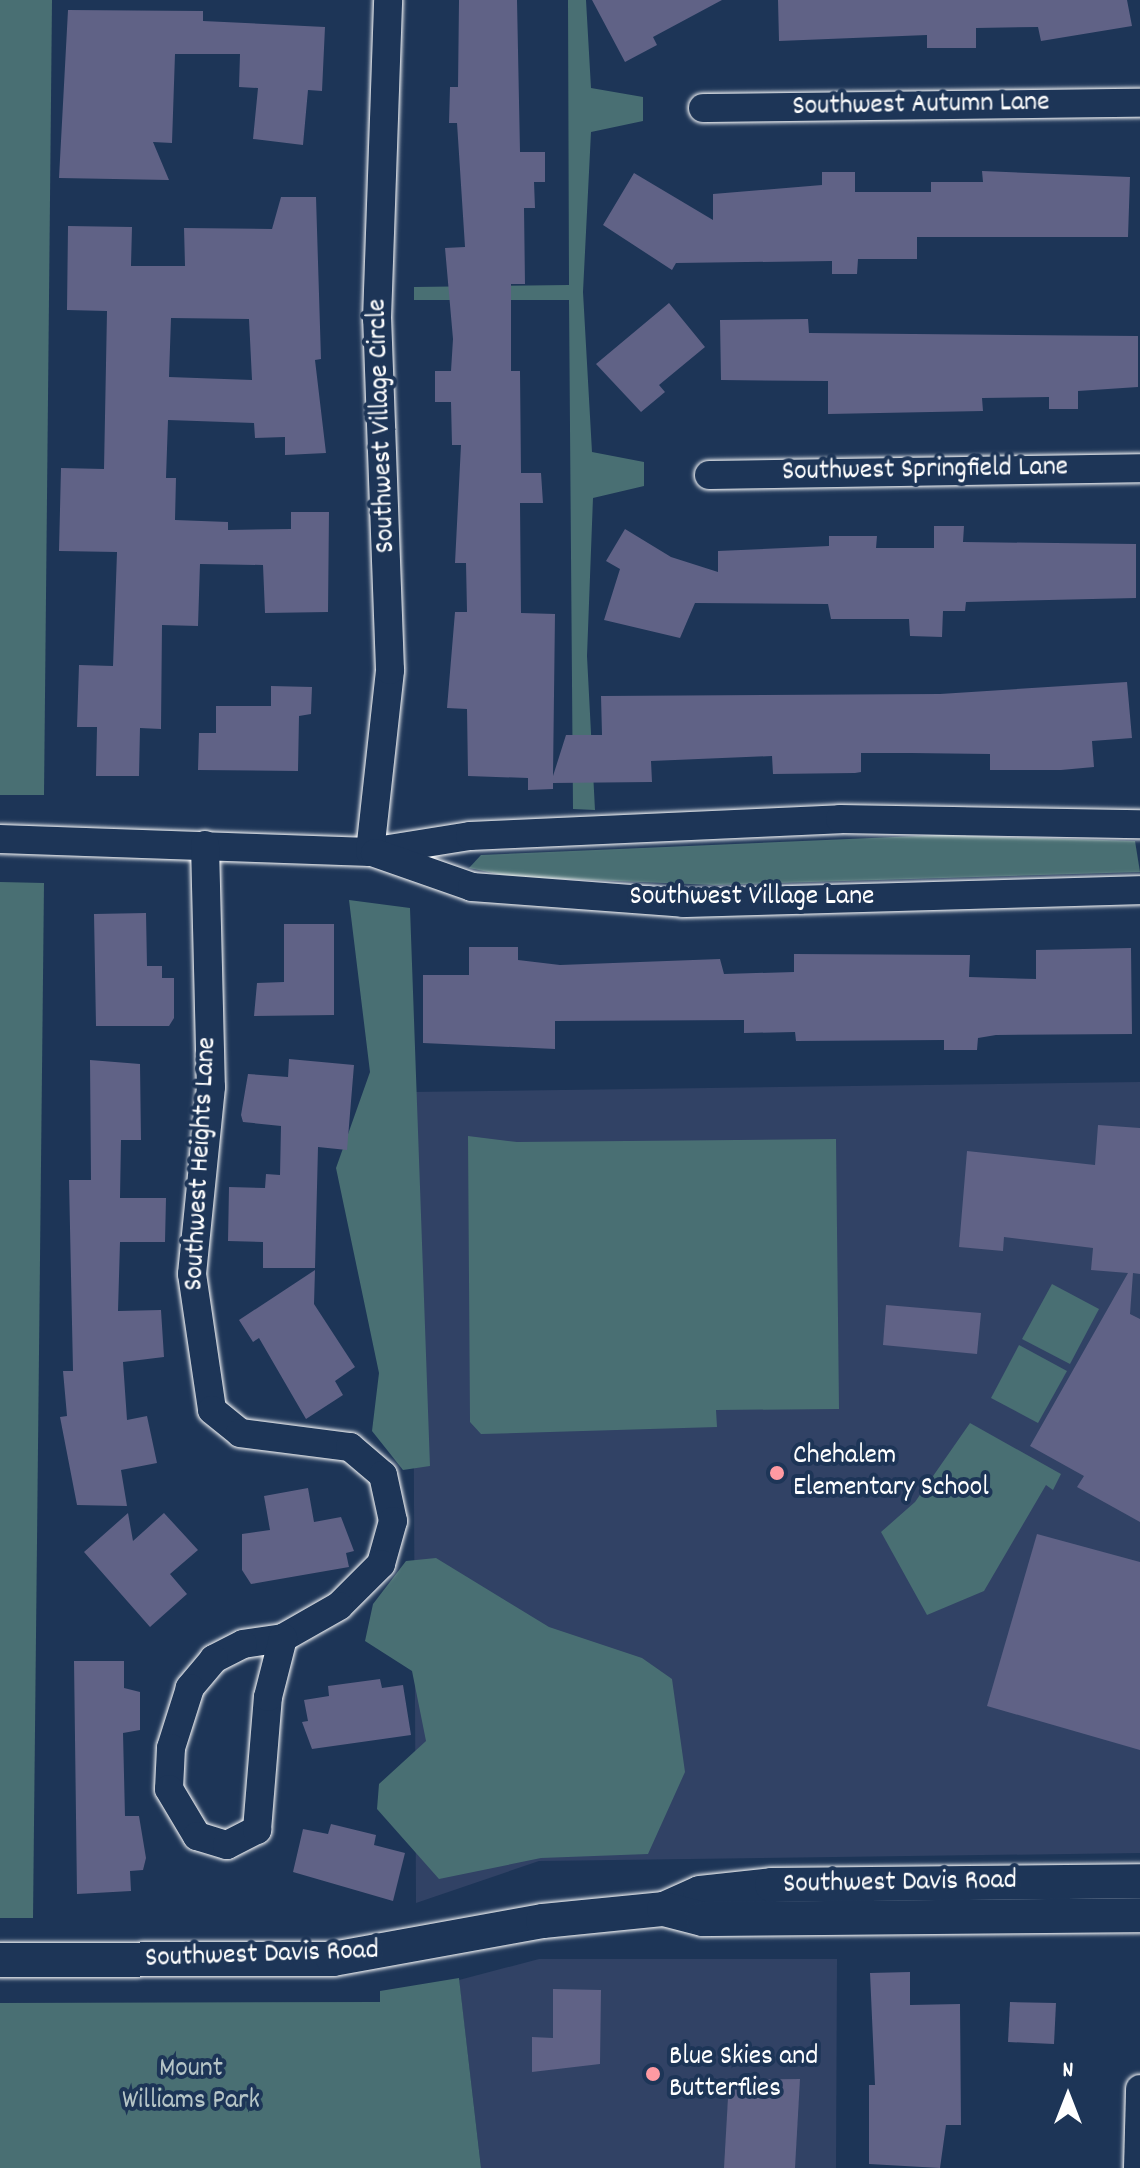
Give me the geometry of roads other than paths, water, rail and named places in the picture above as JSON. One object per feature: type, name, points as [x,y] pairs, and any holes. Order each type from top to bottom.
[{"type":"street","name":"Southwest Village Circle","points":[[370,852],[390,670],[377,319],[388,0]]},
{"type":"street","name":"Southwest Autumn Lane","points":[[703,108],[1140,103]]},
{"type":"street","name":"Southwest Springfield Lane","points":[[709,475],[1140,468]]},
{"type":"street","name":"Southwest Village Lane","points":[[0,839],[370,852],[470,836],[840,819],[1140,824]]},
{"type":"street","name":"Southwest Heights Lane","points":[[205,845],[211,1087],[192,1274],[212,1410],[240,1433],[350,1447],[383,1475],[393,1521],[381,1564],[339,1606],[283,1638],[243,1644],[214,1659],[190,1688],[171,1748],[169,1789],[197,1836],[227,1845],[257,1830],[268,1697],[283,1638]]},
{"type":"street","name":"Southwest Village Lane","points":[[370,852],[472,887],[683,903],[1140,890]]},
{"type":"street","name":"Southwest Davis Road","points":[[0,1960],[333,1959],[543,1921],[664,1909],[700,1893],[772,1885],[1140,1881]]},
{"type":"street","name":"Southwest Davis Road","points":[[664,1909],[703,1919],[1140,1915]]},
{"type":"street","points":[[1138,2168],[1140,2089]]},
{"type":"place","name":"Chehalem Elementary School","points":[[777,1473]]},
{"type":"place","name":"Blue Skies and Butterflies","points":[[653,2074]]},
{"type":"park label","name":"Mount Williams Park","points":[[191,2086]]}]
